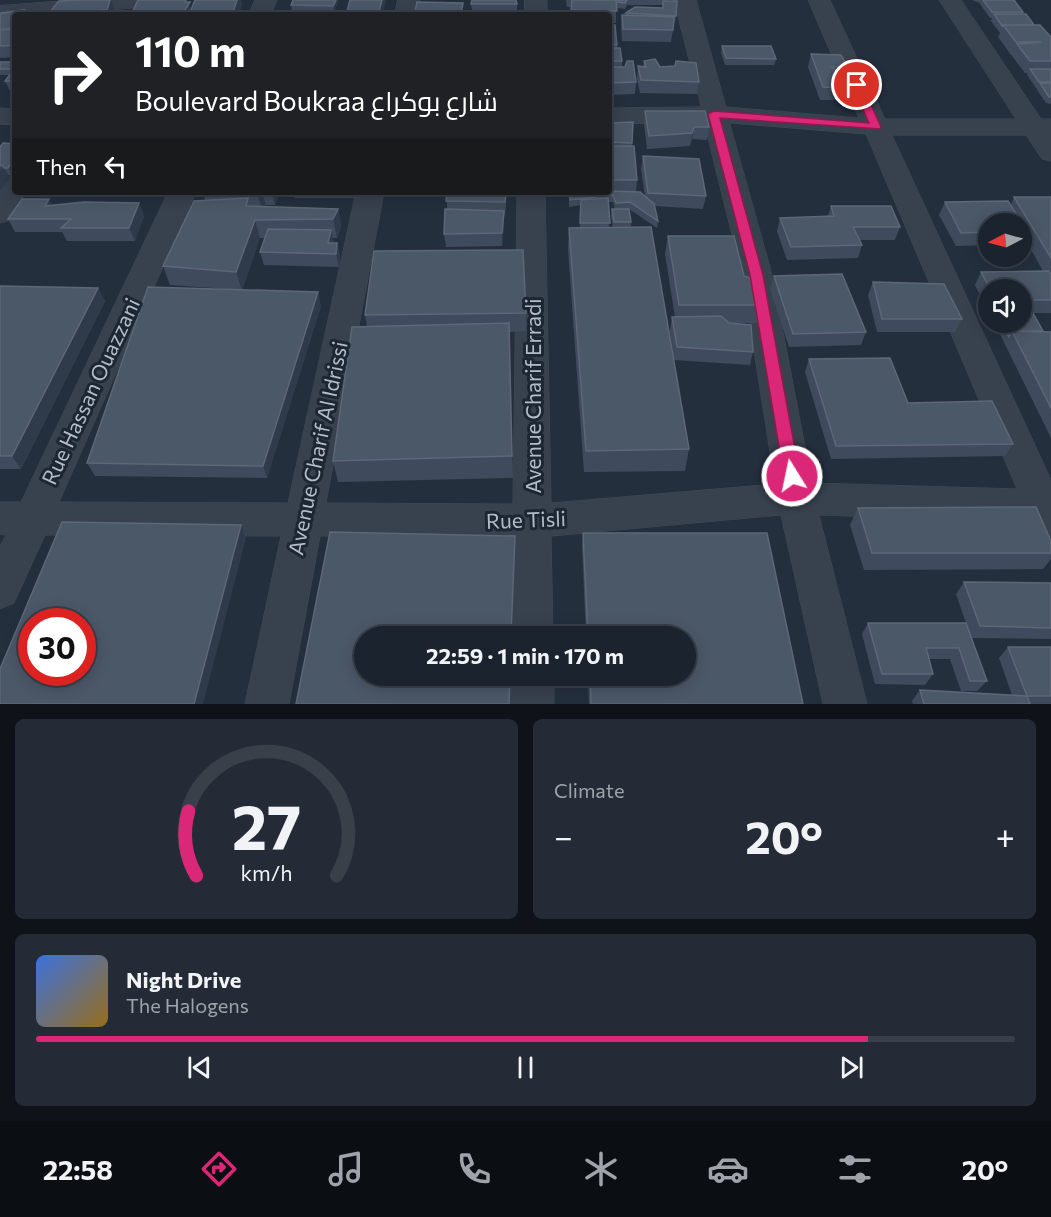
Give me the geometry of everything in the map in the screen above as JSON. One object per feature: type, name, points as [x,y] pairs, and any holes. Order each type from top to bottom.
[{"type":"street","points":[[0,12],[9,0]]},
{"type":"street","points":[[0,12],[129,5],[159,0]]},
{"type":"street","points":[[685,0],[757,275],[796,498],[845,704]]},
{"type":"street","points":[[819,0],[1049,512]]},
{"type":"street","points":[[950,0],[1042,127],[1051,153]]},
{"type":"street","points":[[612,116],[714,114],[876,127],[1042,127]]},
{"type":"street","points":[[0,214],[12,192]]},
{"type":"street","name":"Rue Hassan Ouazzani","points":[[0,590],[16,518],[180,195]]},
{"type":"street","name":"Avenue Charif Al Idrissi","points":[[267,704],[369,195]]},
{"type":"street","name":"Avenue Charif Erradi","points":[[531,195],[532,626]]},
{"type":"street","name":"Rue Tisli","points":[[16,518],[533,521],[796,498],[1049,512]]},
{"type":"street","points":[[532,686],[532,704]]},
{"type":"building","points":[[110,0],[107,10],[50,12],[59,1]]},
{"type":"building","points":[[138,0],[186,0],[185,2],[190,2],[184,12],[132,12]]},
{"type":"building","points":[[195,0],[237,0],[233,12],[190,12]]},
{"type":"building","points":[[293,0],[336,0],[333,6],[291,5]]},
{"type":"building","points":[[350,0],[382,0],[379,12],[347,12]]},
{"type":"building","points":[[472,0],[516,0],[517,4],[471,4]]},
{"type":"building","points":[[572,0],[616,0],[617,11],[571,10]]},
{"type":"building","points":[[983,0],[1014,0],[1023,12],[992,12]]},
{"type":"building","points":[[663,1],[677,1],[676,16],[626,13],[635,7],[663,8]]},
{"type":"building","points":[[417,2],[463,3],[462,12],[415,12]]},
{"type":"building","points":[[24,10],[12,12],[12,26],[9,29],[0,30],[1,13]]},
{"type":"building","points":[[994,14],[1026,14],[1034,25],[1002,26]]},
{"type":"building","points":[[622,15],[674,17],[673,30],[623,29]]},
{"type":"building","points":[[612,25],[615,25],[617,45],[612,45]]},
{"type":"building","points":[[1003,25],[1040,25],[1051,37],[1051,61],[1030,61],[1017,44],[1041,42],[1016,42]]},
{"type":"building","points":[[12,29],[12,45],[0,46],[0,30]]},
{"type":"building","points":[[722,46],[771,46],[776,59],[726,58]]},
{"type":"building","points":[[612,48],[620,48],[622,61],[612,61]]},
{"type":"building","points":[[811,54],[841,55],[848,67],[832,67],[839,73],[848,74],[855,88],[823,87]]},
{"type":"building","points":[[655,59],[660,67],[675,66],[676,61],[696,63],[699,82],[641,80],[638,66],[646,67],[644,61]]},
{"type":"building","points":[[627,61],[633,61],[636,82],[612,83],[612,67],[625,67]]},
{"type":"building","points":[[0,62],[12,62],[12,69],[0,69]]},
{"type":"building","points":[[1030,69],[1051,69],[1051,82],[1039,82]]},
{"type":"building","points":[[12,72],[12,81],[5,81]]},
{"type":"building","points":[[1040,83],[1051,83],[1051,97],[1049,97]]},
{"type":"building","points":[[645,111],[705,111],[709,127],[694,127],[692,133],[649,136]]},
{"type":"building","points":[[633,122],[632,143],[612,142],[612,123]]},
{"type":"building","points":[[3,143],[12,144],[12,162],[8,168],[0,165],[0,147]]},
{"type":"building","points":[[612,146],[634,146],[637,180],[612,180]]},
{"type":"building","points":[[643,156],[699,159],[706,196],[648,193]]},
{"type":"building","points":[[612,191],[640,192],[654,204],[658,221],[630,202],[616,203],[613,195],[570,200],[569,195],[612,195]]},
{"type":"building","points":[[204,195],[259,195],[258,196]]},
{"type":"building","points":[[447,195],[506,195],[505,202],[446,201]]},
{"type":"building","points":[[1014,197],[1051,197],[1051,258],[1032,227],[1032,213],[1024,213]]},
{"type":"building","points":[[248,198],[246,206],[338,209],[333,219],[255,220],[236,272],[163,266],[194,201]]},
{"type":"building","points":[[608,198],[610,223],[580,223],[581,200]]},
{"type":"building","points":[[22,199],[49,199],[45,206],[84,202],[139,203],[129,228],[61,228],[71,219],[8,219]]},
{"type":"building","points":[[1008,201],[1016,213],[978,213],[978,232],[961,233],[945,202]]},
{"type":"building","points":[[831,206],[891,206],[900,227],[853,227],[862,245],[791,247],[780,218],[834,216]]},
{"type":"building","points":[[445,209],[504,211],[502,233],[444,234]]},
{"type":"building","points":[[612,209],[629,209],[631,222],[614,222]]},
{"type":"building","points":[[651,227],[689,449],[586,451],[569,228]]},
{"type":"building","points":[[268,229],[331,230],[328,243],[337,243],[336,254],[260,252]]},
{"type":"building","points":[[668,236],[734,236],[744,276],[757,280],[763,305],[679,305]]},
{"type":"building","points":[[523,250],[526,313],[365,315],[374,251]]},
{"type":"building","points":[[1049,271],[1051,300],[1032,300],[1032,279],[985,279],[981,272]]},
{"type":"building","points":[[842,274],[866,332],[793,334],[774,276]]},
{"type":"building","points":[[873,282],[944,284],[962,319],[882,319]]},
{"type":"building","points":[[0,286],[98,288],[12,456],[0,456]]},
{"type":"building","points":[[148,287],[318,292],[263,466],[87,463]]},
{"type":"building","points":[[1032,311],[1043,331],[1032,331]]},
{"type":"building","points":[[721,316],[729,323],[751,325],[753,352],[677,347],[672,317]]},
{"type":"building","points":[[509,323],[512,456],[333,461],[352,327]]},
{"type":"building","points":[[1051,332],[1051,408],[1013,333]]},
{"type":"building","points":[[890,358],[908,403],[992,401],[1013,444],[836,446],[809,359]]},
{"type":"building","points":[[1036,507],[1051,541],[1051,553],[872,553],[858,508]]},
{"type":"building","points":[[62,522],[241,525],[194,704],[0,704],[0,669],[18,626],[18,686],[96,686],[96,608],[26,608]]},
{"type":"building","points":[[330,532],[515,536],[511,626],[354,626],[354,686],[510,686],[509,704],[296,704]]},
{"type":"building","points":[[583,533],[767,533],[803,704],[591,704],[590,686],[696,686],[696,626],[588,626]]},
{"type":"building","points":[[964,582],[1051,583],[1051,628],[980,626]]},
{"type":"building","points":[[868,623],[966,623],[987,681],[970,681],[959,648],[926,648],[933,674],[882,674]]},
{"type":"building","points":[[1008,647],[1051,647],[1051,696],[1027,696]]},
{"type":"building","points":[[920,690],[1027,696],[1030,704],[924,704]]},
{"type":"route","points":[[792,476],[757,275],[714,114],[876,127],[857,85]]}]
